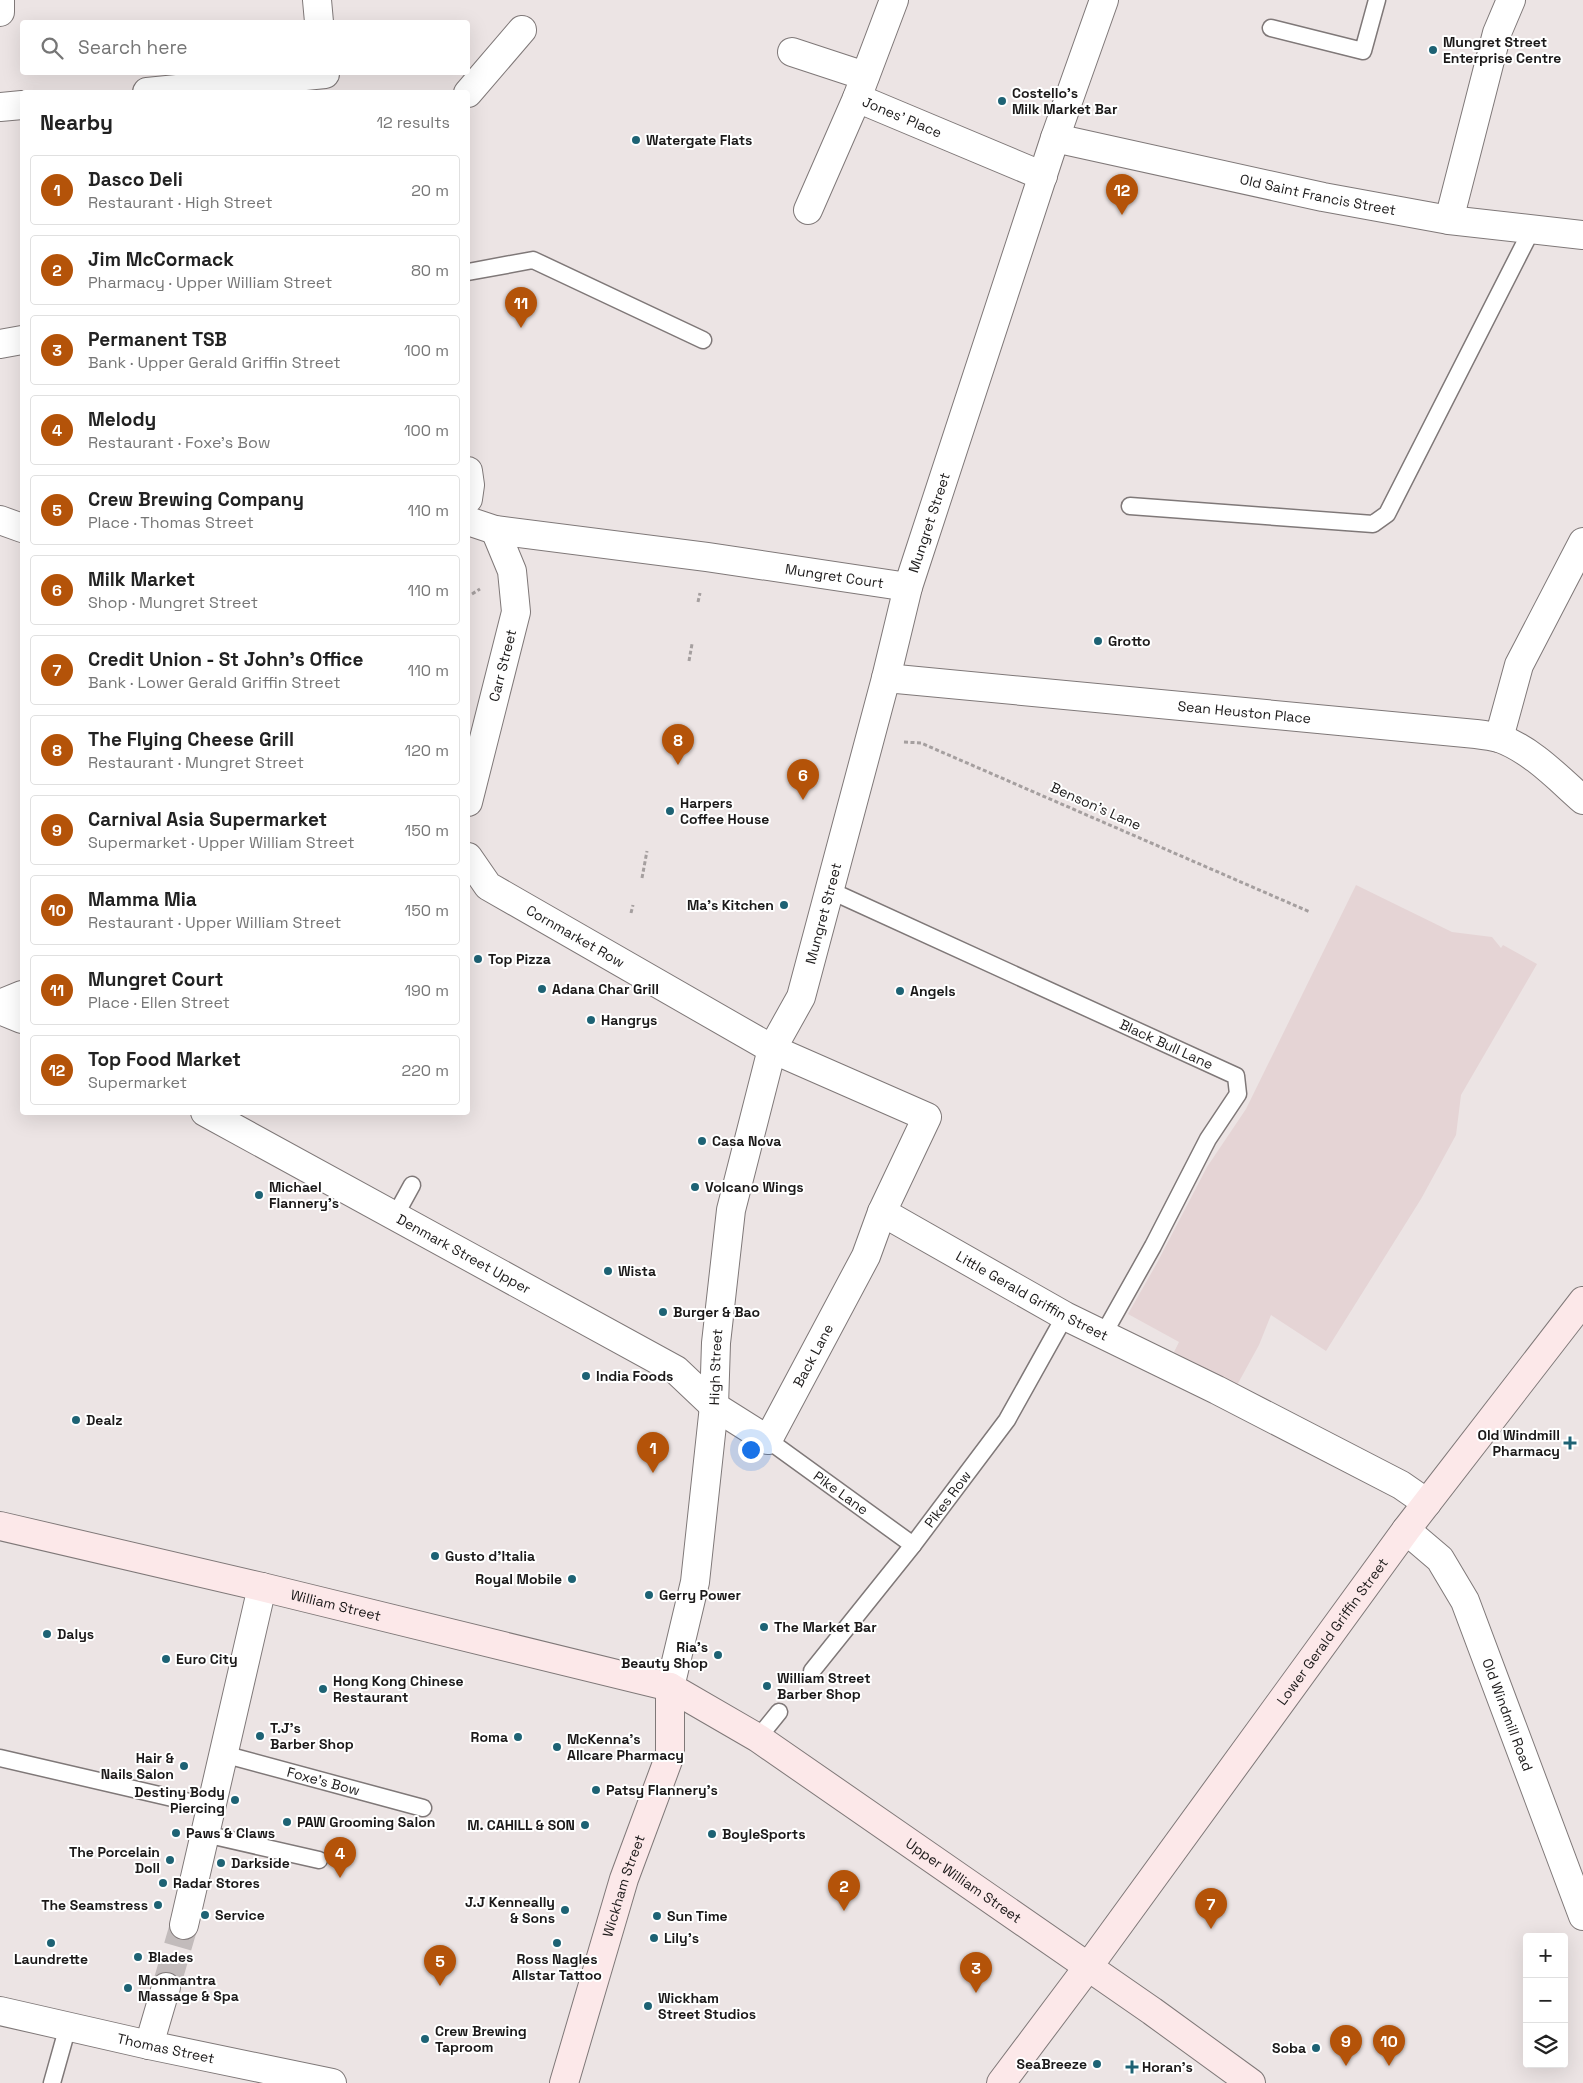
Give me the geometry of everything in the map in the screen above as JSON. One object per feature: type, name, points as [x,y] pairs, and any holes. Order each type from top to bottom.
[{"type":"main road","name":"Lower Gerald Griffin Street","points":[[1001,2083],[1088,1967],[1406,1530],[1583,1301]]},
{"type":"main road","name":"William Street","points":[[0,1526],[262,1587],[670,1687]]},
{"type":"main road","name":"Upper William Street","points":[[670,1687],[758,1738],[1252,2083]]},
{"type":"main road","name":"Wickham Street","points":[[564,2083],[624,1879],[670,1755],[670,1687]]},
{"type":"street","points":[[0,0],[0,12]]},
{"type":"street","points":[[317,0],[319,20]]},
{"type":"street","name":"Jones' Place","points":[[894,0],[861,87],[1043,176]]},
{"type":"street","name":"Mungret Street","points":[[772,1048],[801,997],[886,678],[908,587],[1055,138],[1104,0]]},
{"type":"street","points":[[1449,220],[1498,33],[1511,0]]},
{"type":"street","points":[[470,91],[522,30]]},
{"type":"street","points":[[792,52],[861,87],[808,210]]},
{"type":"street","points":[[177,90],[326,80]]},
{"type":"street","points":[[0,107],[20,105]]},
{"type":"street","name":"Old Saint Francis Street","points":[[1055,138],[1323,197],[1449,220],[1583,235]]},
{"type":"street","points":[[0,344],[20,340]]},
{"type":"street","points":[[0,520],[20,527]]},
{"type":"street","name":"Mungret Court","points":[[470,522],[495,530],[706,557],[908,587]]},
{"type":"street","name":"Carr Street","points":[[470,794],[516,612],[512,571],[495,530]]},
{"type":"street","points":[[1499,738],[1519,665],[1583,542]]},
{"type":"street","name":"Sean Heuston Place","points":[[886,678],[1450,731],[1499,738],[1542,764],[1583,800]]},
{"type":"street","name":"Cornmarket Row","points":[[470,860],[488,886],[772,1048]]},
{"type":"street","points":[[0,1004],[20,996]]},
{"type":"street","points":[[0,1010],[20,1019]]},
{"type":"street","points":[[772,1048],[927,1117],[882,1212]]},
{"type":"street","name":"High Street","points":[[670,1687],[695,1582],[714,1406],[716,1344],[731,1210],[772,1048]]},
{"type":"street","name":"Denmark Street Upper","points":[[210,1115],[676,1370],[714,1406]]},
{"type":"street","name":"Little Gerald Griffin Street","points":[[882,1212],[1065,1316],[1103,1335],[1219,1384],[1401,1485],[1427,1502]]},
{"type":"street","name":"Back Lane","points":[[768,1440],[866,1256],[882,1212]]},
{"type":"street","points":[[714,1406],[768,1440]]},
{"type":"street","name":"Old Windmill Road","points":[[1406,1530],[1440,1559],[1465,1600],[1583,1916]]},
{"type":"street","points":[[184,1925],[262,1587]]},
{"type":"street","points":[[149,2045],[166,1987]]},
{"type":"street","name":"Thomas Street","points":[[0,2011],[149,2045],[332,2083]]},
{"type":"lane","points":[[1271,28],[1362,51],[1377,0]]},
{"type":"lane","points":[[1130,506],[1373,524],[1387,514],[1532,229]]},
{"type":"lane","points":[[470,272],[533,260],[703,340]]},
{"type":"lane","name":"Black Bull Lane","points":[[829,890],[1236,1076],[1238,1094],[1208,1139],[1153,1246],[1103,1335]]},
{"type":"lane","points":[[395,1216],[412,1186]]},
{"type":"lane","name":"Pikes Row","points":[[812,1671],[913,1546],[1007,1420],[1065,1316]]},
{"type":"lane","name":"Pike Lane","points":[[768,1440],[913,1546]]},
{"type":"lane","points":[[758,1738],[779,1712]]},
{"type":"lane","name":"Foxe's Bow","points":[[223,1754],[422,1808]]},
{"type":"lane","points":[[0,1758],[211,1807]]},
{"type":"lane","points":[[205,1834],[319,1860]]},
{"type":"lane","points":[[52,2083],[68,2026]]},
{"type":"path","points":[[698,602],[700,593]]},
{"type":"path","points":[[689,661],[692,644]]},
{"type":"path","name":"Benson's Lane","points":[[869,742],[921,743],[1310,912]]},
{"type":"path","points":[[642,878],[648,852]]},
{"type":"path","points":[[631,913],[633,905]]},
{"type":"shaded area","points":[[1356,885],[1452,932],[1492,937],[1501,948],[1503,945],[1537,964],[1461,1095],[1456,1135],[1421,1199],[1326,1351],[1271,1315],[1259,1345],[1236,1387],[1174,1352],[1179,1342],[1128,1314],[1207,1167],[1246,1109]]},
{"type":"tunnel","points":[[166,1987],[184,1925]]},
{"type":"place","name":"Mungret Street Enterprise Centre","points":[[1433,50]]},
{"type":"place","name":"Costello’s Milk Market Bar","points":[[1002,101]]},
{"type":"place","name":"Watergate Flats","points":[[636,140]]},
{"type":"place","name":"Top Food Market","points":[[1122,215]]},
{"type":"place","name":"Mungret Court","points":[[521,328]]},
{"type":"place","name":"Grotto","points":[[1098,641]]},
{"type":"place","name":"The Flying Cheese Grill","points":[[678,765]]},
{"type":"place","name":"Milk Market","points":[[803,800]]},
{"type":"place","name":"Harpers Coffee House","points":[[670,811]]},
{"type":"place","name":"Ma's Kitchen","points":[[784,905]]},
{"type":"place","name":"Top Pizza","points":[[478,959]]},
{"type":"place","name":"Adana Char Grill","points":[[542,989]]},
{"type":"place","name":"Angels","points":[[900,991]]},
{"type":"place","name":"Hangrys","points":[[591,1020]]},
{"type":"place","name":"Casa Nova","points":[[702,1141]]},
{"type":"place","name":"Volcano Wings","points":[[695,1187]]},
{"type":"place","name":"Michael Flannery’s","points":[[259,1195]]},
{"type":"place","name":"Wista","points":[[608,1271]]},
{"type":"place","name":"Burger & Bao","points":[[663,1312]]},
{"type":"place","name":"India Foods","points":[[586,1376]]},
{"type":"place","name":"Dealz","points":[[76,1420]]},
{"type":"place","name":"Old Windmill Pharmacy","points":[[1570,1443]]},
{"type":"place","name":"Dasco Deli","points":[[653,1473]]},
{"type":"place","name":"Gusto d'Italia","points":[[435,1556]]},
{"type":"place","name":"Royal Mobile","points":[[572,1579]]},
{"type":"place","name":"Gerry Power","points":[[649,1595]]},
{"type":"place","name":"The Market Bar","points":[[764,1627]]},
{"type":"place","name":"Dalys","points":[[47,1634]]},
{"type":"place","name":"Ria's Beauty Shop","points":[[718,1655]]},
{"type":"place","name":"Euro City","points":[[166,1659]]},
{"type":"place","name":"William Street Barber Shop","points":[[767,1686]]},
{"type":"place","name":"Hong Kong Chinese Restaurant","points":[[323,1689]]},
{"type":"place","name":"T.J's Barber Shop","points":[[260,1736]]},
{"type":"place","name":"Roma","points":[[518,1737]]},
{"type":"place","name":"McKenna's Allcare Pharmacy","points":[[557,1747]]},
{"type":"place","name":"Hair & Nails Salon","points":[[184,1766]]},
{"type":"place","name":"Patsy Flannery’s","points":[[596,1790]]},
{"type":"place","name":"Destiny Body Piercing","points":[[235,1800]]},
{"type":"place","name":"PAW Grooming Salon","points":[[287,1822]]},
{"type":"place","name":"M. CAHILL & SON","points":[[585,1825]]},
{"type":"place","name":"Paws & Claws","points":[[176,1833]]},
{"type":"place","name":"BoyleSports","points":[[712,1834]]},
{"type":"place","name":"The Porcelain Doll","points":[[170,1860]]},
{"type":"place","name":"Darkside","points":[[221,1863]]},
{"type":"place","name":"Melody","points":[[340,1878]]},
{"type":"place","name":"Radar Stores","points":[[163,1883]]},
{"type":"place","name":"The Seamstress","points":[[158,1905]]},
{"type":"place","name":"J.J Kenneally & Sons","points":[[565,1910]]},
{"type":"place","name":"Jim McCormack","points":[[844,1911]]},
{"type":"place","name":"Service","points":[[205,1915]]},
{"type":"place","name":"Sun Time","points":[[657,1916]]},
{"type":"place","name":"Credit Union - St John's Office","points":[[1211,1929]]},
{"type":"place","name":"Lily's","points":[[654,1938]]},
{"type":"place","name":"Laundrette","points":[[51,1943]]},
{"type":"place","name":"Ross Nagles Allstar Tattoo","points":[[557,1943]]},
{"type":"place","name":"Blades","points":[[138,1957]]},
{"type":"place","name":"Crew Brewing Company","points":[[440,1986]]},
{"type":"place","name":"Monmantra Massage & Spa","points":[[128,1988]]},
{"type":"place","name":"Permanent TSB","points":[[976,1993]]},
{"type":"place","name":"Wickham Street Studios","points":[[648,2006]]},
{"type":"place","name":"Crew Brewing Taproom","points":[[425,2039]]},
{"type":"place","name":"Soba","points":[[1316,2048]]},
{"type":"place","name":"SeaBreeze","points":[[1097,2064]]},
{"type":"place","name":"Carnival Asia Supermarket","points":[[1346,2066]]},
{"type":"place","name":"Mamma Mia","points":[[1389,2066]]},
{"type":"place","name":"Horan's","points":[[1132,2067]]}]
